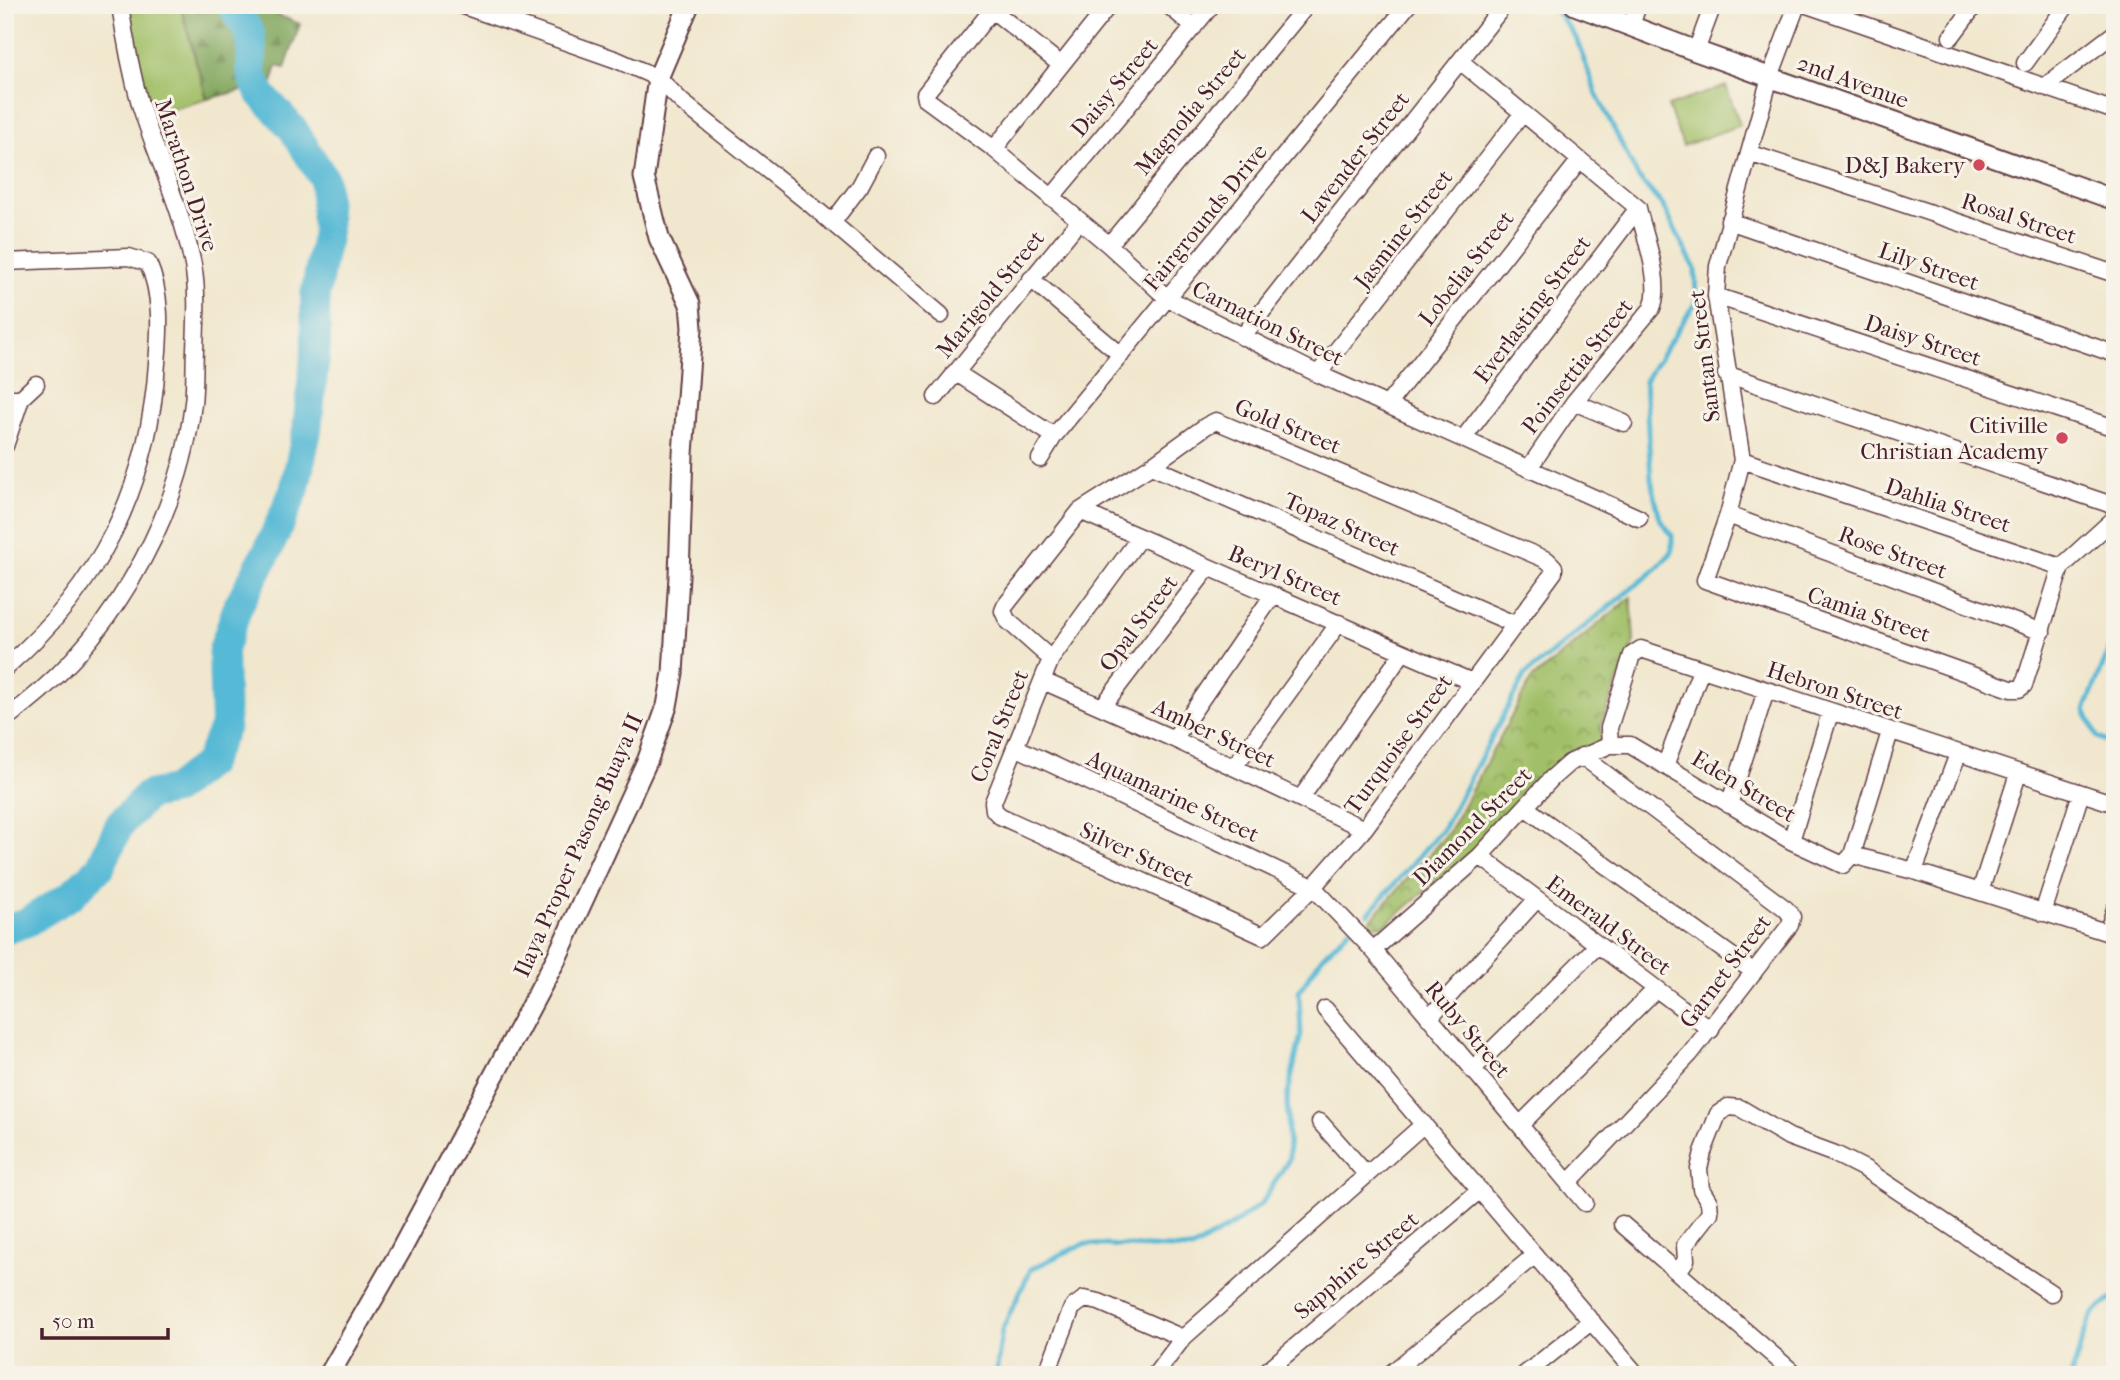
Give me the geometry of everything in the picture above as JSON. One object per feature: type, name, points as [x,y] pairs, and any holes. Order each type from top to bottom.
[{"type":"street","name":"Marathon Drive","points":[[5,719],[56,678],[100,626],[131,582],[155,534],[178,472],[193,404],[196,324],[193,268],[179,210],[141,106],[127,54],[120,5]]},
{"type":"street","points":[[461,5],[658,78],[682,102],[716,127],[941,315]]},
{"type":"street","name":"Ilaya Proper Pasong Buaya II","points":[[329,1375],[400,1252],[556,959],[648,759],[667,706],[673,673],[692,328],[690,304],[659,238],[644,177],[658,78],[689,5]]},
{"type":"street","points":[[994,149],[1109,5]]},
{"type":"street","points":[[1168,5],[1194,27]]},
{"type":"street","name":"Daisy Street","points":[[1051,198],[1212,5]]},
{"type":"street","name":"Magnolia Street","points":[[1109,245],[1307,5]]},
{"type":"street","name":"Fairgrounds Drive","points":[[1040,459],[1055,436],[1408,5]]},
{"type":"street","name":"Lavender Street","points":[[1242,337],[1504,5]]},
{"type":"street","name":"2nd Avenue","points":[[1575,5],[1696,51],[2115,200]]},
{"type":"street","points":[[1631,26],[1638,5]]},
{"type":"street","points":[[1696,51],[1713,5]]},
{"type":"street","name":"Santan Street","points":[[1705,580],[1728,515],[1742,460],[1726,374],[1716,296],[1718,266],[1770,77],[1797,5]]},
{"type":"street","points":[[1807,5],[2115,111]]},
{"type":"street","points":[[2025,63],[2067,5]]},
{"type":"street","points":[[1951,37],[1970,7]]},
{"type":"street","points":[[998,10],[1061,65]]},
{"type":"street","name":"Carnation Street","points":[[998,10],[925,94],[930,104],[994,149],[1109,245],[1167,298],[1318,374],[1639,518]]},
{"type":"street","points":[[2044,87],[2115,33]]},
{"type":"street","points":[[1460,61],[1638,208]]},
{"type":"street","name":"Jasmine Street","points":[[1318,374],[1523,113]]},
{"type":"street","name":"Rosal Street","points":[[1749,153],[2115,274]]},
{"type":"street","points":[[832,223],[860,186],[876,156]]},
{"type":"street","name":"Lobelia Street","points":[[1387,405],[1580,160]]},
{"type":"street","name":"Poinsettia Street","points":[[1529,468],[1574,401],[1655,301],[1656,282],[1638,208]]},
{"type":"street","name":"Everlasting Street","points":[[1463,439],[1638,208]]},
{"type":"street","name":"Marigold Street","points":[[936,397],[1079,220]]},
{"type":"street","name":"Lily Street","points":[[1729,221],[2115,354]]},
{"type":"street","points":[[5,262],[129,257],[148,263],[154,276],[160,323],[154,405],[136,477],[115,531],[78,592],[35,642],[5,668]]},
{"type":"street","points":[[1031,279],[1121,355]]},
{"type":"street","name":"Daisy Street","points":[[1716,296],[2115,428]]},
{"type":"street","points":[[955,372],[1055,436]]},
{"type":"street","points":[[1726,374],[2115,506]]},
{"type":"street","points":[[5,446],[13,398],[36,384]]},
{"type":"street","points":[[1574,401],[1624,423]]},
{"type":"street","name":"Gold Street","points":[[1051,659],[1007,620],[1003,611],[1080,511],[1151,466],[1211,422],[1221,422],[1547,560],[1554,567]]},
{"type":"street","name":"Dahlia Street","points":[[1742,460],[2061,567]]},
{"type":"street","name":"Topaz Street","points":[[1151,466],[1514,624]]},
{"type":"street","name":"Beryl Street","points":[[1080,511],[1472,682]]},
{"type":"street","name":"Rose Street","points":[[1728,515],[2042,632]]},
{"type":"street","points":[[2042,632],[2061,567],[2115,519]]},
{"type":"street","name":"Coral Street","points":[[994,810],[993,802],[1051,659],[1140,537]]},
{"type":"street","name":"Turquoise Street","points":[[1263,936],[1313,887],[1364,829],[1552,576],[1554,567]]},
{"type":"street","name":"Opal Street","points":[[1103,706],[1208,568]]},
{"type":"street","name":"Camia Street","points":[[1705,580],[2011,689],[2019,689],[2024,685],[2042,632]]},
{"type":"street","points":[[1174,739],[1273,595]]},
{"type":"street","points":[[1234,767],[1339,623]]},
{"type":"street","name":"Hebron Street","points":[[1610,745],[1609,728],[1634,652],[1645,650],[1830,713],[2115,804]]},
{"type":"street","points":[[1301,798],[1403,652]]},
{"type":"street","points":[[1665,766],[1700,670]]},
{"type":"street","name":"Amber Street","points":[[1043,681],[1103,706],[1364,829]]},
{"type":"street","points":[[1729,805],[1766,691]]},
{"type":"street","points":[[1791,841],[1830,713]]},
{"type":"street","points":[[1890,732],[1852,855],[1914,871],[2111,934],[2115,909]]},
{"type":"street","name":"Diamond Street","points":[[1373,950],[1480,856],[1569,763],[1610,745]]},
{"type":"street","name":"Eden Street","points":[[1610,745],[1630,745],[1791,841],[1837,864],[1843,865],[1852,855]]},
{"type":"street","name":"Aquamarine Street","points":[[1015,747],[1313,887]]},
{"type":"street","points":[[1914,871],[1958,754]]},
{"type":"street","name":"Garnet Street","points":[[1567,1183],[1711,1030],[1790,925],[1792,918],[1790,913],[1582,756]]},
{"type":"street","points":[[1980,892],[2018,774]]},
{"type":"street","points":[[2043,913],[2081,793]]},
{"type":"street","points":[[1526,808],[1754,972]]},
{"type":"street","name":"Silver Street","points":[[994,810],[1000,816],[1263,936]]},
{"type":"street","name":"Emerald Street","points":[[1480,856],[1711,1030]]},
{"type":"street","name":"Ruby Street","points":[[1313,887],[1373,950],[1585,1203]]},
{"type":"street","points":[[1429,1018],[1537,899]]},
{"type":"street","points":[[1472,1070],[1598,945]]},
{"type":"street","points":[[1520,1125],[1656,989]]},
{"type":"street","points":[[1325,1009],[1637,1375]]},
{"type":"street","points":[[1678,1272],[1685,1262],[1685,1245],[1710,1213],[1709,1202],[1701,1189],[1699,1169],[1718,1114],[1728,1107],[1740,1108],[1789,1137],[1835,1154],[1865,1169],[2051,1293]]},
{"type":"street","points":[[1320,1122],[1367,1175]]},
{"type":"street","points":[[1155,1375],[1183,1338],[1424,1124]]},
{"type":"street","name":"Sapphire Street","points":[[1262,1375],[1480,1190]]},
{"type":"street","points":[[1622,1224],[1796,1375]]},
{"type":"street","points":[[1389,1375],[1535,1255]]},
{"type":"street","points":[[1046,1375],[1072,1308],[1084,1299],[1099,1302],[1183,1338]]},
{"type":"street","points":[[1524,1375],[1591,1321]]},
{"type":"green space","points":[[128,5],[180,5],[207,99],[149,116],[140,83]]},
{"type":"green space","points":[[180,5],[277,5],[275,14],[300,24],[285,68],[277,66],[272,83],[207,99]]},
{"type":"green space","points":[[1726,86],[1740,125],[1683,146],[1668,106]]},
{"type":"green space","points":[[1631,597],[1634,641],[1600,727],[1602,742],[1563,761],[1476,848],[1384,926],[1366,925],[1449,832],[1531,680]]},
{"type":"waterway","points":[[5,930],[27,922],[71,895],[100,867],[120,824],[148,795],[174,790],[208,763],[225,726],[223,650],[238,606],[268,550],[294,491],[307,430],[316,347],[315,296],[327,231],[324,179],[293,129],[261,94],[254,81],[250,33],[232,5]]},
{"type":"waterway","points":[[1368,914],[1443,829],[1525,675],[1658,567],[1672,552],[1672,535],[1660,519],[1651,479],[1645,380],[1696,302],[1695,269],[1663,206],[1638,177],[1596,93],[1576,38],[1552,5]]},
{"type":"waterway","points":[[2115,636],[2085,710],[2097,737],[2115,745]]},
{"type":"waterway","points":[[996,1375],[1002,1330],[1031,1269],[1083,1244],[1192,1249],[1234,1224],[1262,1203],[1289,1159],[1287,1098],[1301,1034],[1299,991],[1322,957],[1350,929]]},
{"type":"waterway","points":[[2071,1375],[2090,1321],[2096,1311],[2115,1298]]},
{"type":"place","name":"D&J Bakery","points":[[1979,165]]},
{"type":"place","name":"Citiville Christian Academy","points":[[2062,438]]}]
